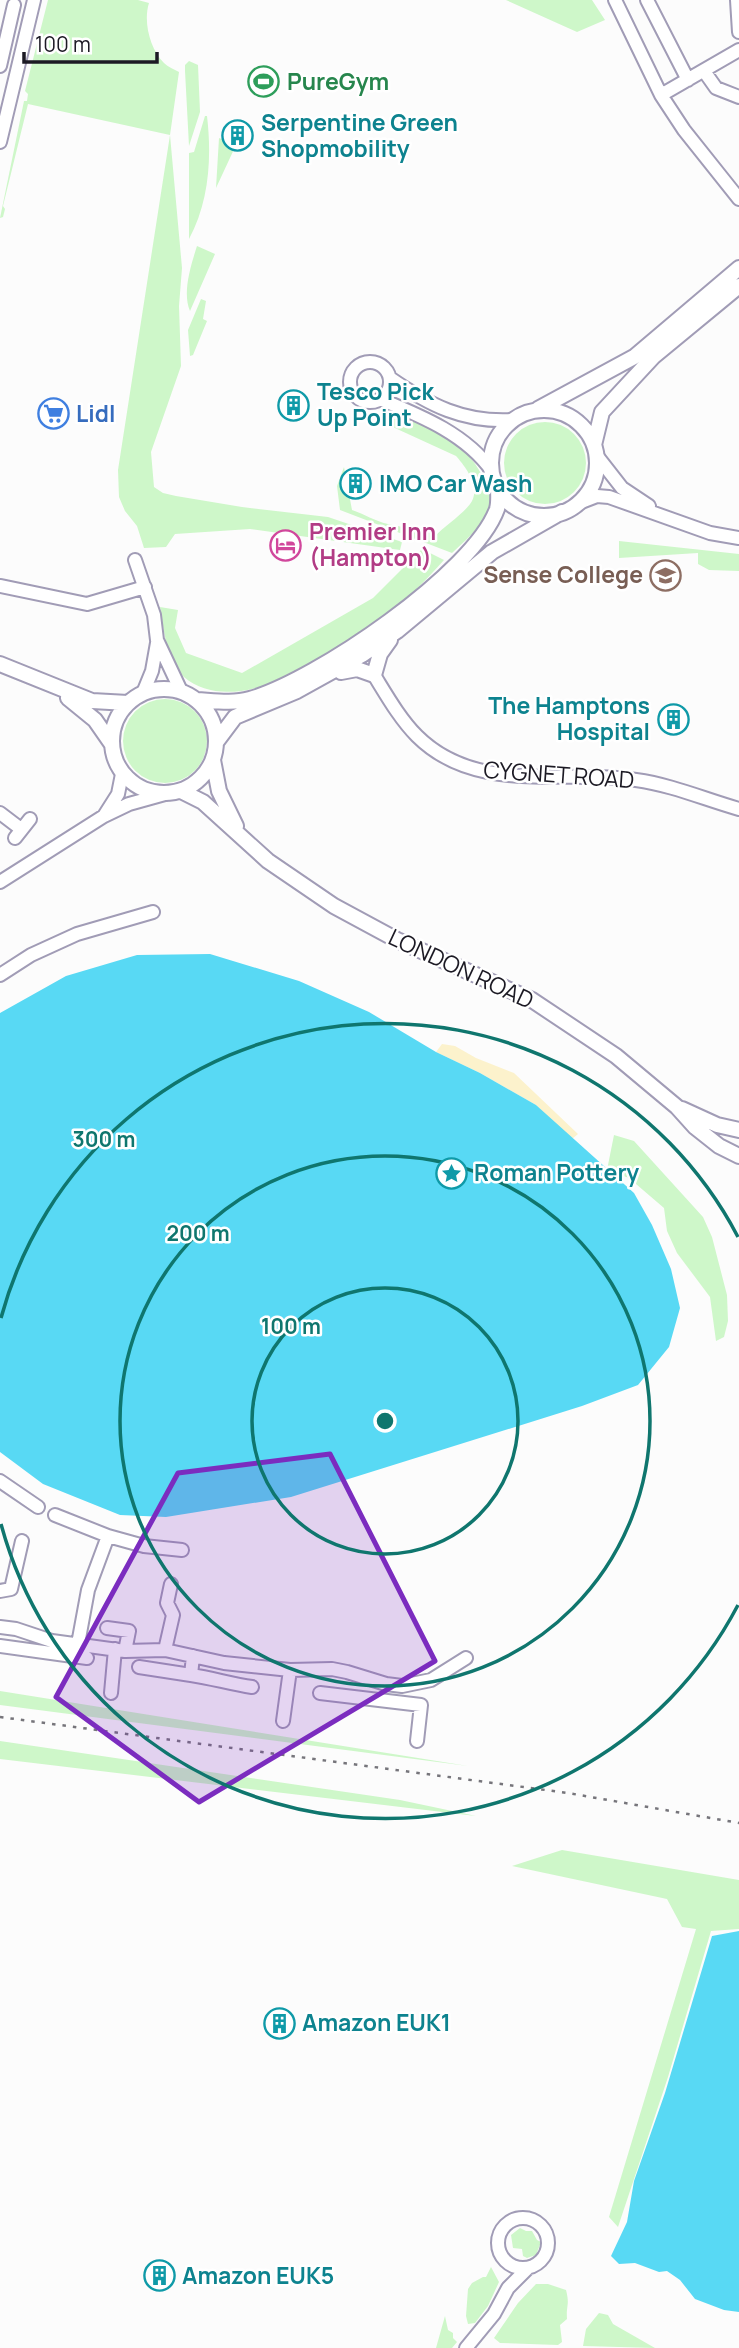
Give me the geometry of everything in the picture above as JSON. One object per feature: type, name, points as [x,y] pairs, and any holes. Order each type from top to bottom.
[{"type":"main road","points":[[217,741],[235,717],[331,673],[397,631],[492,552],[579,503],[592,486],[597,467],[596,450],[602,412],[654,356],[735,277],[739,262]]},
{"type":"main road","points":[[197,699],[251,699],[309,673],[390,622],[447,573],[477,542],[498,506],[498,487],[492,471],[495,443],[513,420],[634,357],[735,277]]},
{"type":"main road","points":[[535,410],[557,412],[577,421],[587,432],[596,450]]},
{"type":"main road","points":[[498,487],[513,504],[533,514],[548,516],[562,512]]},
{"type":"main road","points":[[331,673],[357,669],[374,676],[380,654],[397,631]]},
{"type":"main road","points":[[0,664],[92,701],[128,703]]},
{"type":"main road","points":[[52,687],[95,720],[111,743],[122,774],[134,785],[149,792],[165,794],[181,791],[195,784],[206,774],[214,760],[217,741],[215,725],[208,711],[197,699],[181,691],[156,689],[143,693],[128,703],[116,722],[111,743]]},
{"type":"main road","name":"LONDON ROAD","points":[[214,760],[225,807],[242,837]]},
{"type":"main road","name":"LONDON ROAD","points":[[181,791],[204,802],[268,861],[334,906],[397,940],[531,1000],[616,1056],[677,1107],[703,1134],[739,1156]]},
{"type":"main road","name":"LONDON ROAD","points":[[677,1107],[717,1125],[739,1130]]},
{"type":"street","points":[[0,142],[5,93],[34,0]]},
{"type":"street","points":[[615,0],[661,95],[684,130],[739,199]]},
{"type":"street","points":[[647,0],[688,80]]},
{"type":"street","points":[[737,0],[739,32]]},
{"type":"street","points":[[0,66],[14,5]]},
{"type":"street","points":[[661,95],[739,50]]},
{"type":"street","points":[[704,71],[716,88],[739,97]]},
{"type":"street","points":[[492,471],[483,458],[453,434],[380,399],[365,401],[355,395],[351,385],[353,373],[360,365],[374,363],[384,368],[390,378],[446,411],[487,422],[513,420]]},
{"type":"street","points":[[380,399],[388,390],[390,378]]},
{"type":"street","points":[[596,450],[622,488],[642,503],[677,521]]},
{"type":"street","points":[[579,503],[597,496],[609,498],[710,533],[739,538]]},
{"type":"street","points":[[135,559],[154,615],[157,640],[152,671],[143,693]]},
{"type":"street","points":[[1,586],[88,604],[145,587]]},
{"type":"street","points":[[157,640],[181,691]]},
{"type":"street","name":"CYGNET ROAD","points":[[374,676],[417,736],[436,752],[478,772],[510,776],[635,779],[677,788],[739,808]]},
{"type":"street","points":[[104,816],[118,793],[122,774]]},
{"type":"street","points":[[0,882],[104,816],[129,804],[165,794]]},
{"type":"street","points":[[0,813],[18,833],[30,818]]},
{"type":"street","points":[[0,975],[30,956],[76,934],[148,911]]},
{"type":"street","points":[[0,1481],[38,1507]]},
{"type":"street","points":[[55,1515],[108,1536],[144,1546],[181,1550]]},
{"type":"street","points":[[78,1644],[88,1590],[108,1536]]},
{"type":"street","points":[[0,1591],[11,1589],[22,1541]]},
{"type":"street","points":[[165,1650],[173,1615],[167,1603],[171,1584]]},
{"type":"street","points":[[0,1627],[52,1641],[120,1650],[165,1650],[224,1663],[290,1670],[340,1671],[402,1686],[430,1680],[466,1658]]},
{"type":"street","points":[[107,1628],[129,1631],[120,1650],[111,1693]]},
{"type":"street","points":[[25,1650],[29,1634]]},
{"type":"street","points":[[0,1646],[87,1658]]},
{"type":"street","points":[[191,1675],[193,1656]]},
{"type":"street","points":[[139,1667],[252,1686]]},
{"type":"street","points":[[283,1721],[290,1670]]},
{"type":"street","points":[[382,1701],[386,1684]]},
{"type":"street","points":[[320,1693],[421,1705],[417,1741]]},
{"type":"street","points":[[466,2348],[494,2314],[508,2288],[528,2268],[542,2259],[547,2248],[546,2234],[539,2224],[527,2219],[513,2221],[500,2233],[499,2249],[510,2264],[528,2268]]},
{"type":"street","points":[[508,2288],[510,2264]]},
{"type":"highlighted area","points":[[330,1454],[435,1661],[199,1802],[56,1697],[178,1473]]},
{"type":"green space","points":[[48,0],[138,0],[149,3],[147,27],[152,43],[164,63],[179,72],[170,135],[28,104],[3,206],[5,209],[3,217],[0,218],[24,101],[27,101],[28,94],[25,91]]},
{"type":"green space","points":[[506,0],[592,0],[605,20],[577,32]]},
{"type":"green space","points":[[189,61],[198,65],[200,112],[189,146],[185,65]]},
{"type":"green space","points":[[205,116],[209,164],[205,195],[189,239],[189,153],[194,152]]},
{"type":"green space","points":[[170,135],[182,268],[179,306],[181,366],[151,452],[154,487],[163,493],[176,496],[328,517],[402,542],[400,550],[250,529],[175,534],[166,547],[144,548],[137,526],[125,511],[119,497],[118,470]]},
{"type":"green space","points":[[219,138],[236,145],[216,188]]},
{"type":"green space","points":[[197,246],[215,254],[190,311],[187,288]]},
{"type":"green space","points":[[201,299],[206,301],[203,319],[207,321],[193,355],[190,356],[188,330]]},
{"type":"green space","points":[[389,419],[417,422],[443,434],[466,453],[487,484],[490,501],[485,516],[476,530],[452,553],[340,510],[337,486],[344,467],[352,510],[383,523],[436,535],[472,501],[473,483],[456,456],[384,423]]},
{"type":"green space","points":[[545,422],[561,425],[574,434],[583,447],[586,463],[583,479],[574,492],[561,501],[545,504],[529,501],[516,492],[507,479],[504,463],[507,447],[516,434],[529,425]]},
{"type":"green space","points":[[619,541],[739,554],[739,571],[709,570],[698,564],[698,553],[619,558]]},
{"type":"green space","points":[[422,549],[444,560],[409,597],[343,646],[288,676],[260,687],[232,692],[206,689],[184,677],[173,662],[160,607],[178,610],[175,628],[186,653],[242,673],[373,598]]},
{"type":"green space","points":[[165,699],[181,702],[195,711],[204,725],[207,741],[204,757],[195,771],[181,780],[165,783],[149,780],[135,771],[126,757],[123,741],[126,725],[135,711],[149,702]]},
{"type":"green space","points":[[614,1135],[634,1141],[703,1217],[712,1237],[727,1295],[728,1321],[724,1337],[716,1341],[710,1297],[677,1253],[667,1231],[664,1208],[629,1178],[607,1170]]},
{"type":"green space","points":[[0,1691],[468,1766],[0,1705]]},
{"type":"green space","points":[[0,1741],[400,1800],[476,1816],[0,1759]]},
{"type":"green space","points":[[562,1850],[739,1880],[739,1929],[711,1931],[668,2077],[618,2227],[609,2217],[696,1929],[682,1927],[667,1899],[512,1866]]},
{"type":"green space","points":[[520,2228],[532,2231],[541,2242],[536,2255],[527,2258],[523,2256],[522,2249],[513,2248],[511,2235]]},
{"type":"green space","points":[[491,2267],[499,2282],[488,2306],[475,2323],[468,2324],[468,2289],[472,2283],[486,2277]]},
{"type":"green space","points":[[536,2284],[548,2284],[566,2290],[567,2319],[560,2325],[562,2342],[558,2345],[500,2343],[494,2338],[518,2303]]},
{"type":"green space","points":[[599,2313],[608,2315],[613,2324],[655,2348],[583,2346],[586,2329]]},
{"type":"green space","points":[[445,2316],[448,2330],[453,2333],[457,2342],[452,2348],[436,2348]]},
{"type":"sand","points":[[442,1044],[455,1046],[476,1058],[514,1073],[578,1134],[572,1139],[536,1105],[436,1052]]},
{"type":"water","points":[[210,954],[299,981],[369,1012],[436,1052],[480,1073],[536,1105],[634,1193],[652,1225],[671,1269],[680,1308],[669,1347],[638,1385],[582,1406],[291,1497],[166,1517],[120,1515],[43,1484],[0,1452],[0,1013],[66,976],[137,955]]},
{"type":"water","points":[[739,1931],[739,2312],[724,2310],[695,2299],[680,2280],[667,2271],[659,2272],[635,2263],[619,2264],[611,2256],[627,2222],[634,2181],[665,2093],[712,1936]]},
{"type":"railway","points":[[0,1717],[568,1793],[739,1823]]},
{"type":"place","name":"PureGym","points":[[264,82]]},
{"type":"place","name":"Serpentine Green Shopmobility","points":[[238,136]]},
{"type":"place","name":"Tesco Pick Up Point","points":[[294,405]]},
{"type":"place","name":"Lidl","points":[[53,414]]},
{"type":"place","name":"IMO Car Wash","points":[[356,484]]},
{"type":"place","name":"Premier Inn (Hampton)","points":[[286,545]]},
{"type":"place","name":"Sense College","points":[[666,575]]},
{"type":"place","name":"The Hamptons Hospital","points":[[673,719]]},
{"type":"place","name":"Roman Pottery","points":[[451,1173]]},
{"type":"place","name":"Amazon EUK1","points":[[279,2023]]},
{"type":"place","name":"Amazon EUK5","points":[[159,2276]]}]
